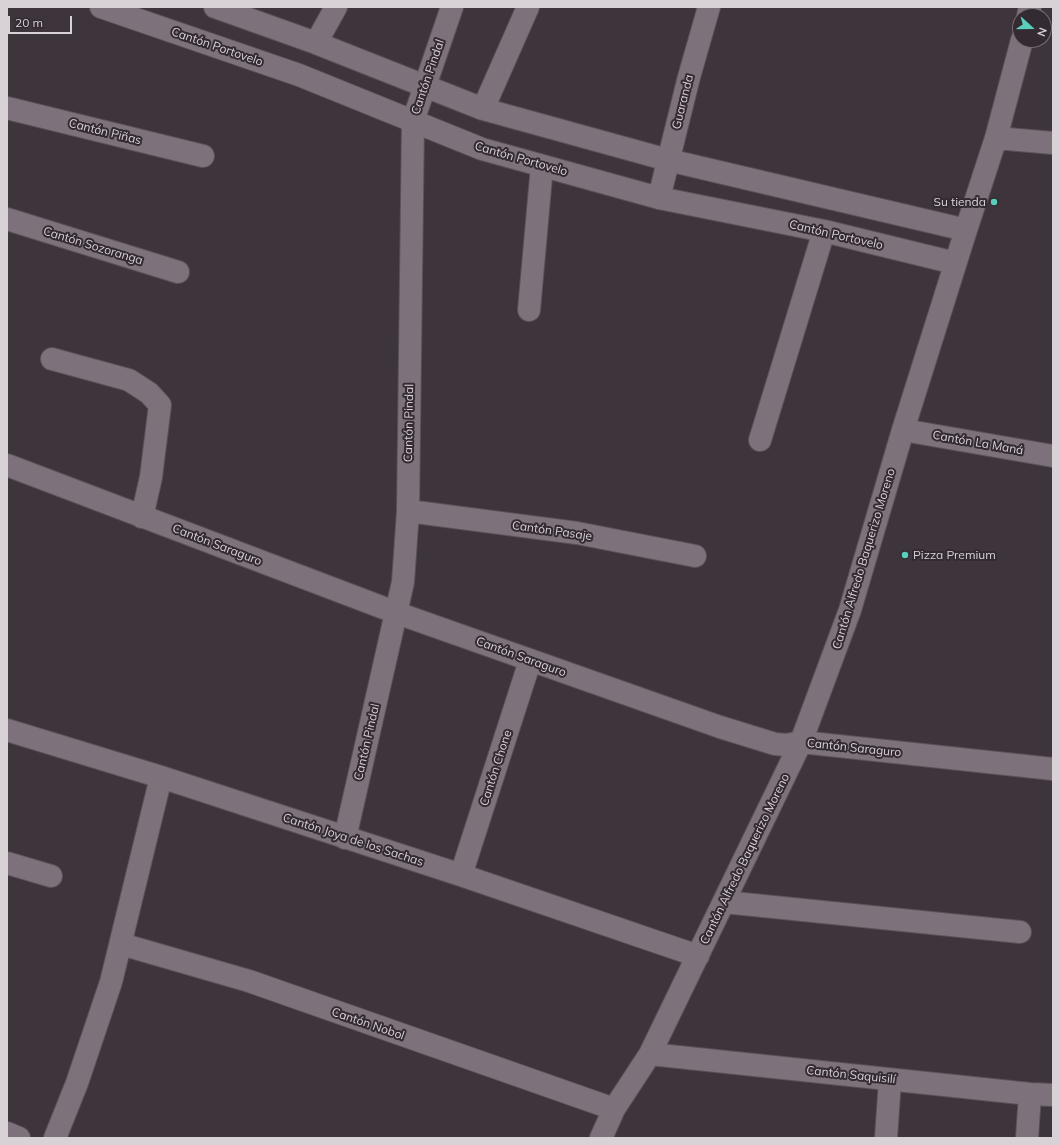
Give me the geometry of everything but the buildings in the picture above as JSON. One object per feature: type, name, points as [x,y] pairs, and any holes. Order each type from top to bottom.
[{"type":"street","name":"Cantón Portovelo","points":[[101,7],[299,75],[482,149],[659,198],[824,231],[955,264]]},
{"type":"street","points":[[215,7],[316,43],[483,109],[668,160],[966,230]]},
{"type":"street","points":[[316,43],[336,7]]},
{"type":"street","name":"Cantón Pindal","points":[[345,838],[403,582],[408,511],[413,121],[452,7]]},
{"type":"street","points":[[483,109],[528,7]]},
{"type":"street","name":"Guaranda","points":[[659,198],[709,7]]},
{"type":"street","name":"Cantón Alfredo Baquerizo Moreno","points":[[601,1138],[614,1109],[650,1054],[801,742],[850,610],[903,430],[996,138],[1020,48]]},
{"type":"street","name":"Cantón Piñas","points":[[7,108],[203,156]]},
{"type":"street","points":[[996,138],[1053,143]]},
{"type":"street","points":[[529,310],[542,166]]},
{"type":"street","name":"Cantón Sozoranga","points":[[7,219],[178,272]]},
{"type":"street","points":[[760,440],[824,231]]},
{"type":"street","points":[[52,359],[129,380],[149,393],[160,405],[151,477],[142,517]]},
{"type":"street","name":"Cantón La Maná","points":[[903,430],[1053,456]]},
{"type":"street","name":"Cantón Saraguro","points":[[7,465],[397,613],[530,661],[775,744],[787,745],[801,742],[1053,769]]},
{"type":"street","name":"Cantón Pasaje","points":[[408,511],[577,533],[695,556]]},
{"type":"street","name":"Cantón Chone","points":[[461,875],[530,661]]},
{"type":"street","name":"Cantón Joya de los Sachas","points":[[7,730],[161,777],[461,875],[698,956]]},
{"type":"street","points":[[55,1138],[92,1041],[121,944],[161,777]]},
{"type":"street","points":[[7,863],[51,876]]},
{"type":"street","points":[[724,902],[1020,932]]},
{"type":"street","name":"Cantón Nobol","points":[[121,944],[249,981],[614,1109]]},
{"type":"street","name":"Cantón Saquisilí","points":[[650,1054],[890,1080],[1053,1095]]},
{"type":"street","points":[[886,1138],[890,1080]]},
{"type":"street","points":[[1027,1138],[1030,1094]]},
{"type":"street","points":[[7,1134],[18,1138]]},
{"type":"place","name":"Su tienda","points":[[994,202]]},
{"type":"place","name":"Pizza Premium","points":[[905,555]]}]
